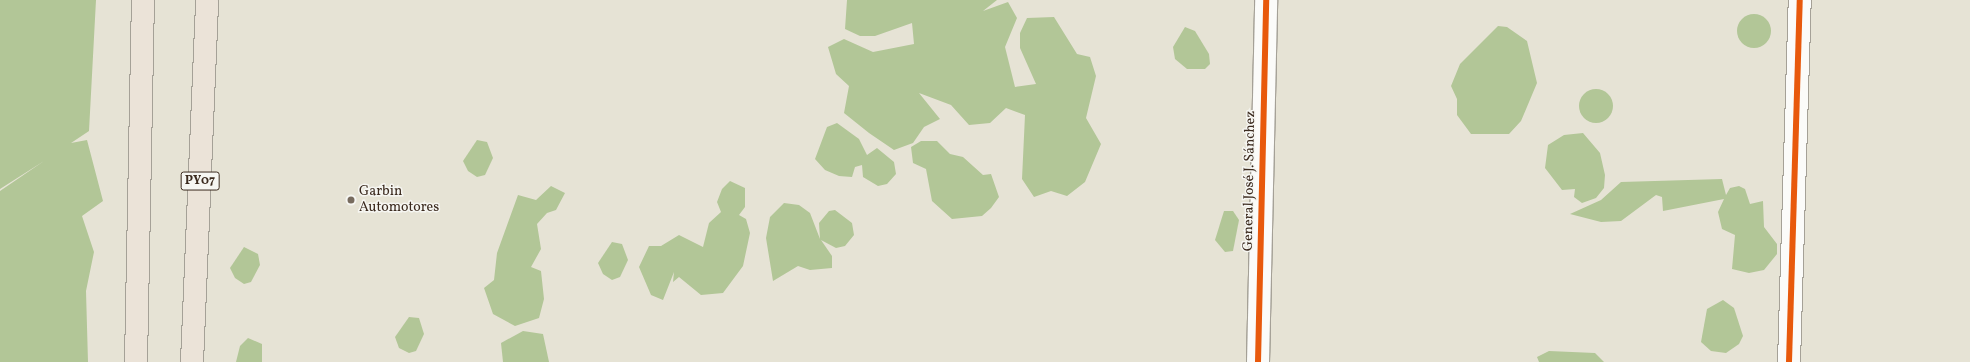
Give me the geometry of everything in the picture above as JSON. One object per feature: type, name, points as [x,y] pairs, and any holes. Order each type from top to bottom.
[{"type":"highway","points":[[136,362],[143,0]]},
{"type":"highway","name":"PY07","points":[[192,362],[208,0]]},
{"type":"street","name":"General José J. Sánchez","points":[[1258,362],[1266,0]]},
{"type":"street","points":[[1789,362],[1800,0]]},
{"type":"green space","points":[[0,0],[96,0],[89,131],[71,143],[87,140],[103,201],[82,216],[94,252],[86,291],[88,362],[0,362],[0,191],[44,161],[0,189]]},
{"type":"green space","points":[[847,0],[997,0],[983,11],[1008,2],[1017,18],[1005,47],[1015,87],[1036,84],[1020,48],[1020,33],[1027,18],[1054,17],[1077,54],[1090,57],[1096,76],[1086,118],[1101,144],[1085,182],[1067,196],[1051,191],[1034,197],[1022,179],[1025,115],[1006,108],[990,123],[969,125],[951,105],[919,93],[940,119],[924,127],[913,143],[894,150],[869,133],[844,113],[849,86],[836,74],[828,47],[844,39],[873,52],[914,44],[912,23],[875,36],[860,36],[845,29]]},
{"type":"green space","points":[[1754,14],[1766,19],[1771,31],[1766,43],[1754,48],[1742,43],[1737,31],[1742,19]]},
{"type":"green space","points":[[1498,26],[1507,27],[1527,41],[1537,83],[1521,121],[1509,134],[1471,134],[1457,115],[1457,99],[1451,86],[1460,64]]},
{"type":"green space","points":[[1185,27],[1195,31],[1209,54],[1210,64],[1205,69],[1187,69],[1175,59],[1173,47]]},
{"type":"green space","points":[[1596,89],[1608,94],[1613,106],[1608,118],[1596,123],[1584,118],[1579,106],[1584,94]]},
{"type":"green space","points":[[837,123],[859,139],[867,155],[877,148],[894,162],[896,174],[887,184],[878,186],[863,177],[862,165],[855,167],[852,177],[839,176],[825,170],[815,159],[827,127]]},
{"type":"green space","points":[[1583,133],[1600,153],[1605,175],[1604,188],[1596,198],[1582,203],[1574,197],[1575,189],[1562,190],[1545,168],[1548,145],[1564,135]]},
{"type":"green space","points":[[477,140],[487,142],[493,158],[485,175],[477,177],[468,171],[463,161]]},
{"type":"green space","points":[[921,141],[937,141],[950,154],[963,157],[983,175],[991,174],[999,197],[991,208],[982,216],[952,219],[932,201],[926,169],[913,163],[911,147]]},
{"type":"green space","points":[[1722,179],[1726,195],[1730,188],[1739,186],[1745,189],[1750,204],[1763,201],[1764,227],[1777,244],[1777,254],[1764,270],[1749,273],[1732,269],[1735,235],[1722,229],[1718,212],[1724,199],[1663,211],[1662,197],[1656,195],[1621,221],[1601,222],[1570,214],[1601,200],[1621,182]]},
{"type":"green space","points":[[730,181],[745,188],[745,207],[739,215],[746,219],[750,233],[743,266],[723,293],[701,295],[679,277],[673,282],[674,272],[663,300],[651,295],[639,267],[649,246],[661,246],[679,235],[703,247],[709,223],[721,212],[717,202],[722,189]]},
{"type":"green space","points":[[551,186],[565,193],[556,210],[547,213],[537,224],[541,249],[531,267],[541,271],[544,299],[539,318],[515,326],[493,314],[484,288],[494,280],[497,253],[518,195],[536,200]]},
{"type":"green space","points":[[784,203],[799,205],[810,213],[820,239],[819,223],[829,211],[835,210],[852,223],[854,235],[845,246],[836,248],[821,240],[832,256],[832,268],[810,270],[798,266],[773,281],[766,238],[770,217]]},
{"type":"green space","points":[[1224,211],[1233,211],[1239,220],[1233,251],[1225,252],[1215,240]]},
{"type":"green space","points":[[612,242],[622,244],[628,260],[620,277],[612,280],[603,274],[598,263]]},
{"type":"green space","points":[[244,247],[258,254],[260,265],[251,282],[244,284],[235,278],[230,268]]},
{"type":"green space","points":[[1723,300],[1734,308],[1743,336],[1739,344],[1726,353],[1711,351],[1701,342],[1707,309]]},
{"type":"green space","points":[[409,317],[419,318],[424,334],[416,351],[409,353],[399,348],[395,337]]},
{"type":"green space","points":[[523,331],[543,334],[549,362],[503,362],[501,343]]},
{"type":"green space","points":[[248,338],[262,344],[262,362],[236,362],[240,346]]},
{"type":"green space","points":[[1549,351],[1595,353],[1604,362],[1539,362],[1537,357]]},
{"type":"cycle path","points":[[1258,362],[1266,0]]},
{"type":"cycle path","points":[[1789,362],[1800,0]]},
{"type":"place","name":"Garbin Automotores","points":[[351,200]]}]
